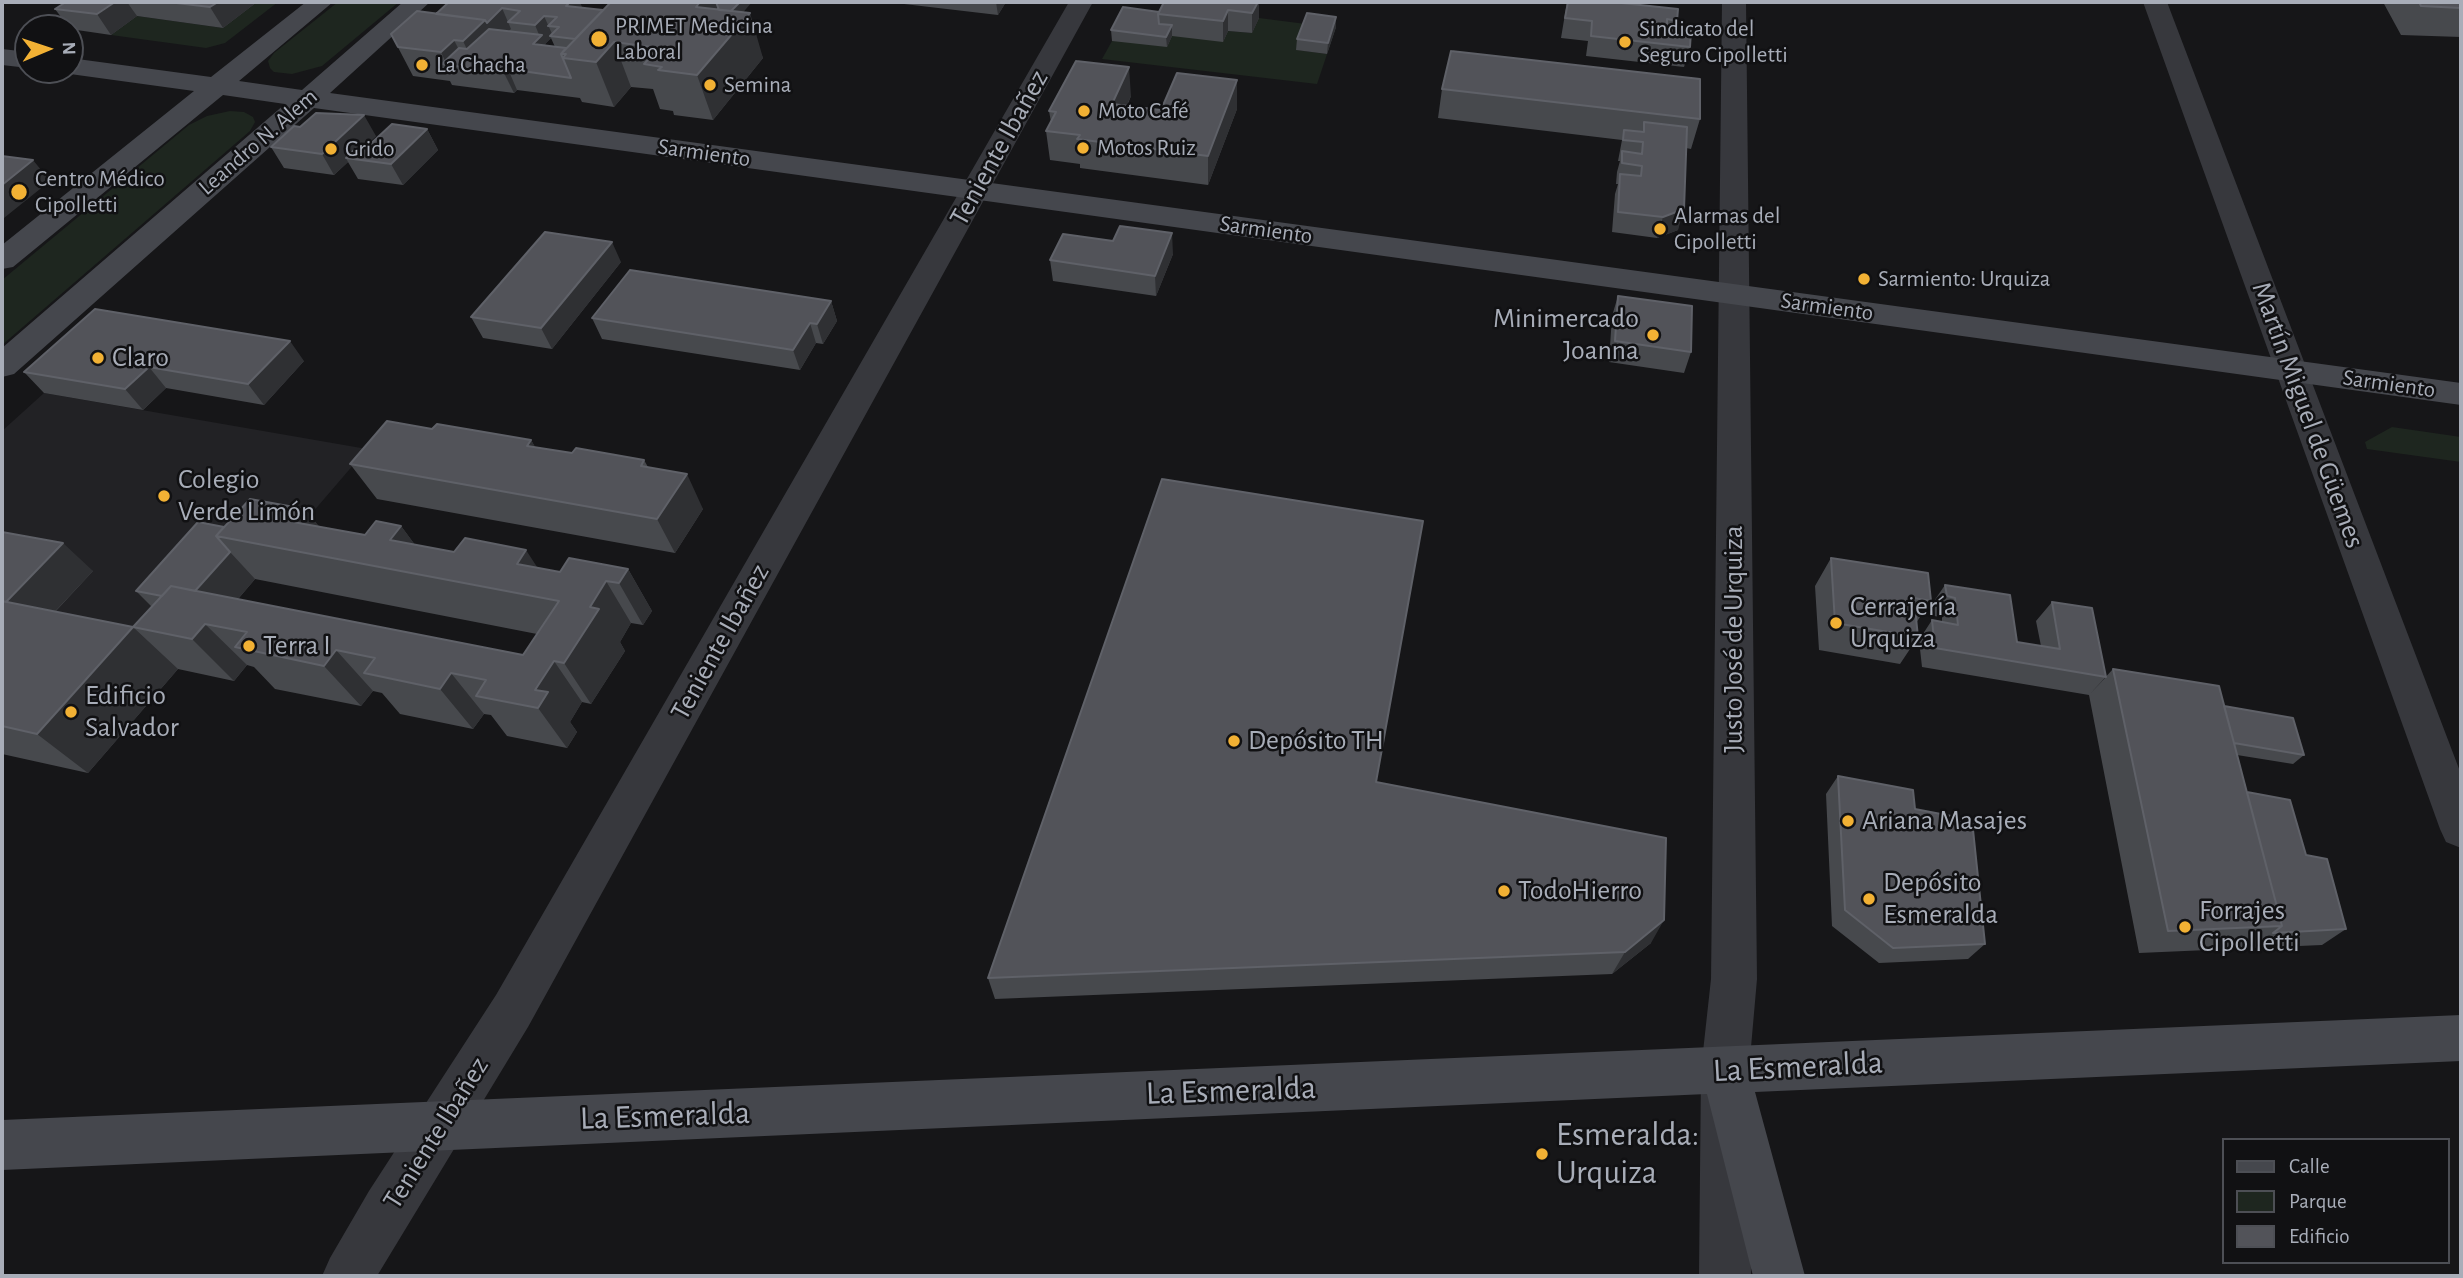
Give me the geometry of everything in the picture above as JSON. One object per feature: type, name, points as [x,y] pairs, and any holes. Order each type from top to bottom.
[{"type":"main road","points":[[2,260],[320,2]]},
{"type":"main road","name":"Leandro N. Alem","points":[[2,366],[418,2]]},
{"type":"main road","name":"Sarmiento","points":[[84,68],[2461,394]]},
{"type":"main road","name":"La Esmeralda","points":[[2,1145],[2461,1038]]},
{"type":"main road","points":[[1725,1070],[1779,1276]]},
{"type":"street","name":"Teniente Ibañez","points":[[348,1276],[512,1011],[1081,2]]},
{"type":"street","name":"Justo José de Urquiza","points":[[1725,1276],[1725,1070],[1734,979],[1734,2]]},
{"type":"street","name":"Martín Miguel de Güemes","points":[[2155,2],[2461,829]]},
{"type":"shaded area","name":"Colegio Verde Limón","points":[[44,393],[367,449],[178,669],[2,633],[2,431]]},
{"type":"green space","points":[[257,2],[278,2],[225,43],[206,48],[111,35],[137,16],[223,28]]},
{"type":"green space","points":[[338,2],[399,2],[322,66],[292,74],[274,72],[268,61],[274,53]]},
{"type":"green space","points":[[1259,18],[1306,24],[1297,50],[1327,54],[1317,84],[1102,59],[1112,41],[1228,31],[1252,33]]},
{"type":"green space","points":[[230,111],[244,112],[253,117],[255,122],[250,131],[2,345],[2,280],[189,125],[207,116]]},
{"type":"green space","points":[[2392,427],[2461,437],[2461,462],[2367,449],[2365,442]]},
{"type":"building","points":[[66,2],[115,2],[97,14],[55,9]]},
{"type":"building","points":[[168,2],[218,2],[210,7]]},
{"type":"building","points":[[449,2],[570,2],[566,6],[603,10],[575,39],[550,36],[559,27],[548,26],[557,17],[544,16],[535,25],[508,22],[520,11],[502,8],[487,23],[485,20],[436,14]]},
{"type":"building","points":[[611,2],[700,2],[696,7],[750,13],[697,75],[658,70],[662,67],[644,64],[659,48],[614,42],[596,62],[563,58],[566,54],[561,54]]},
{"type":"building","points":[[716,2],[740,2],[731,11],[719,10]]},
{"type":"building","points":[[1164,2],[1258,2],[1252,13],[1228,10],[1223,21],[1158,14]]},
{"type":"building","points":[[1568,2],[1612,2],[1678,9],[1677,21],[1667,19],[1667,29],[1691,31],[1690,47],[1591,36],[1592,21],[1565,18]]},
{"type":"building","points":[[2419,2],[2461,2],[2461,8],[2421,6]]},
{"type":"building","points":[[1123,7],[1159,12],[1159,24],[1172,25],[1166,37],[1111,30]]},
{"type":"building","points":[[417,11],[485,20],[463,41],[454,40],[441,52],[398,47],[391,34]]},
{"type":"building","points":[[1307,13],[1336,17],[1328,43],[1297,39]]},
{"type":"building","points":[[489,29],[542,35],[533,44],[566,48],[561,54],[571,78],[508,69],[504,73],[442,64],[459,48],[467,49]]},
{"type":"building","points":[[1451,51],[1700,79],[1700,119],[1442,89]]},
{"type":"building","points":[[1076,61],[1129,67],[1112,104],[1161,110],[1177,73],[1237,80],[1208,156],[1077,139],[1080,135],[1046,131],[1056,112],[1049,111]]},
{"type":"building","points":[[316,113],[364,115],[322,154],[271,147],[294,126],[300,127]]},
{"type":"building","points":[[1644,122],[1687,127],[1684,209],[1663,217],[1618,212],[1620,174],[1641,176],[1642,166],[1622,163],[1622,151],[1642,154],[1643,142],[1623,140],[1624,130],[1644,132]]},
{"type":"building","points":[[392,124],[427,129],[391,164],[346,158],[356,148],[365,149]]},
{"type":"building","points":[[2,156],[33,160],[2,185]]},
{"type":"building","points":[[1120,226],[1172,233],[1155,276],[1050,260],[1063,234],[1113,241]]},
{"type":"building","points":[[545,232],[612,242],[541,328],[471,317]]},
{"type":"building","points":[[630,270],[831,301],[817,324],[810,323],[793,350],[592,318]]},
{"type":"building","points":[[1618,296],[1692,306],[1691,352],[1615,341]]},
{"type":"building","points":[[95,309],[290,341],[248,384],[149,367],[125,389],[24,372]]},
{"type":"building","points":[[387,421],[432,429],[437,424],[531,440],[527,446],[572,453],[576,448],[644,460],[641,466],[687,474],[657,519],[350,464]]},
{"type":"building","name":"Depósito TH","points":[[1162,479],[1423,521],[1376,782],[1666,838],[1664,920],[1625,952],[988,978]]},
{"type":"building","points":[[250,499],[305,509],[293,522],[365,535],[376,521],[401,526],[390,540],[454,552],[465,538],[526,550],[517,564],[560,572],[569,558],[628,569],[619,583],[606,581],[590,607],[599,609],[564,663],[554,661],[535,690],[548,692],[538,708],[476,696],[486,680],[451,673],[440,689],[364,673],[375,658],[336,650],[324,666],[235,647],[247,632],[205,624],[192,639],[133,627],[171,586],[523,655],[559,601],[216,536]]},
{"type":"building","points":[[198,522],[224,527],[216,536],[230,552],[195,591],[171,586],[162,596],[136,591]]},
{"type":"building","points":[[2,532],[63,543],[6,602],[2,601]]},
{"type":"building","points":[[1831,558],[1928,573],[1931,601],[1914,598],[1918,637],[1835,623]]},
{"type":"building","points":[[1945,585],[2010,595],[2017,642],[2060,649],[2052,602],[2092,608],[2106,677],[1935,648],[1932,620],[1958,625],[1955,598],[1947,596]]},
{"type":"building","points":[[2,601],[133,627],[37,734],[2,726]]},
{"type":"building","points":[[2113,669],[2219,686],[2282,926],[2168,931]]},
{"type":"building","points":[[2224,706],[2293,718],[2304,755],[2234,743]]},
{"type":"building","points":[[1838,776],[1913,790],[1915,809],[1972,820],[1985,944],[1893,948],[1845,910]]},
{"type":"building","points":[[2247,792],[2290,800],[2306,855],[2327,859],[2346,929],[2273,933],[2282,926]]},
{"type":"place","name":"PRIMET Medicina Laboral","points":[[599,39]]},
{"type":"place","name":"Sindicato del Seguro Cipolletti","points":[[1625,42]]},
{"type":"place","name":"La Chacha","points":[[422,65]]},
{"type":"place","name":"Semina","points":[[710,85]]},
{"type":"place","name":"Moto Café","points":[[1084,111]]},
{"type":"place","name":"Motos Ruiz","points":[[1083,148]]},
{"type":"place","name":"Grido","points":[[331,149]]},
{"type":"place","name":"Centro Médico Cipolletti","points":[[19,192]]},
{"type":"place","name":"Alarmas del Cipolletti","points":[[1660,229]]},
{"type":"place","name":"Sarmiento: Urquiza","points":[[1864,279]]},
{"type":"place","name":"Minimercado Joanna","points":[[1653,335]]},
{"type":"place","name":"Claro","points":[[98,358]]},
{"type":"place","name":"Colegio Verde Limón","points":[[164,496]]},
{"type":"place","name":"Cerrajería Urquiza","points":[[1836,623]]},
{"type":"place","name":"Terra I","points":[[249,646]]},
{"type":"place","name":"Edificio Salvador","points":[[71,712]]},
{"type":"place","name":"Depósito TH","points":[[1234,741]]},
{"type":"place","name":"Ariana Masajes","points":[[1848,821]]},
{"type":"place","name":"TodoHierro","points":[[1504,891]]},
{"type":"place","name":"Depósito Esmeralda","points":[[1869,899]]},
{"type":"place","name":"Forrajes Cipolletti","points":[[2185,927]]},
{"type":"place","name":"Esmeralda: Urquiza","points":[[1542,1154]]}]
